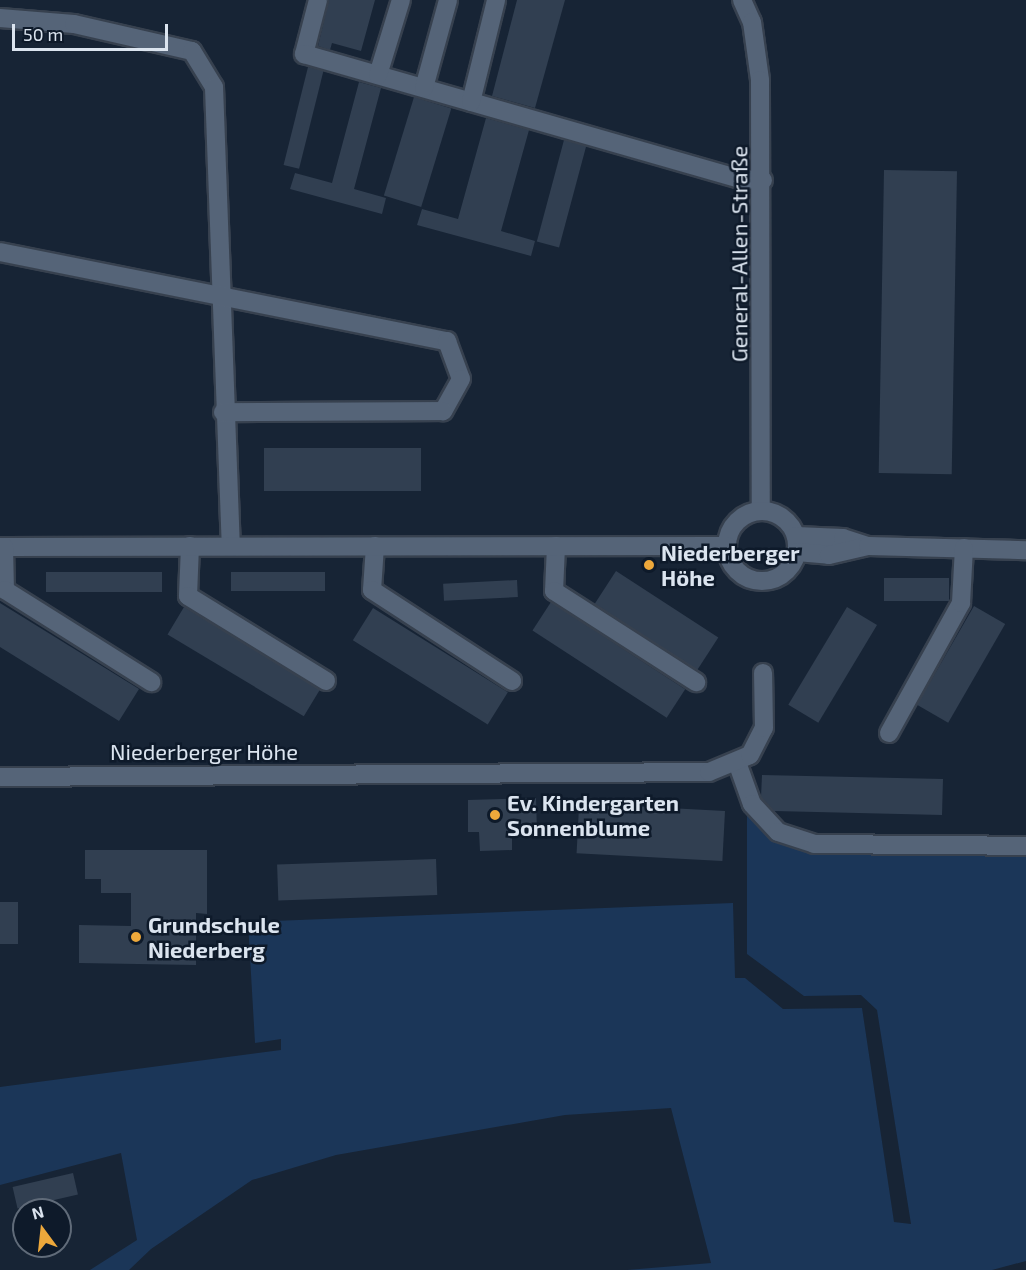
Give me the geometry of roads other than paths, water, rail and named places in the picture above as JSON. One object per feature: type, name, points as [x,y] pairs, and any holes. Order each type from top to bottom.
[{"type":"street","points":[[318,0],[304,54],[741,179],[763,180]]},
{"type":"street","points":[[378,75],[400,0]]},
{"type":"street","points":[[424,88],[448,0]]},
{"type":"street","points":[[471,102],[496,0]]},
{"type":"street","name":"General-Allen-Straße","points":[[742,0],[758,51],[763,180],[761,511]]},
{"type":"street","points":[[0,18],[74,24],[192,51],[214,87],[223,412],[231,546]]},
{"type":"street","points":[[0,252],[447,341],[461,379],[443,411],[223,412]]},
{"type":"street","points":[[796,544],[779,577],[759,581],[740,573],[727,546],[735,524],[761,511],[783,517],[796,544],[829,555],[868,546],[1026,550]]},
{"type":"street","points":[[190,546],[188,596],[326,681]]},
{"type":"street","points":[[375,546],[372,590],[512,681]]},
{"type":"street","points":[[556,546],[554,591],[696,682]]},
{"type":"street","points":[[151,682],[5,590],[2,547],[727,546]]},
{"type":"street","points":[[889,732],[961,603],[964,548]]},
{"type":"street","points":[[763,673],[765,728],[750,755],[738,765],[752,804],[778,831],[814,844],[1026,846]]},
{"type":"street","name":"Niederberger Höhe","points":[[0,777],[709,772],[738,765]]},
{"type":"place","name":"Niederberger Höhe","points":[[649,565]]},
{"type":"place","name":"Ev. Kindergarten Sonnenblume","points":[[495,815]]},
{"type":"place","name":"Grundschule Niederberg","points":[[136,937]]}]
